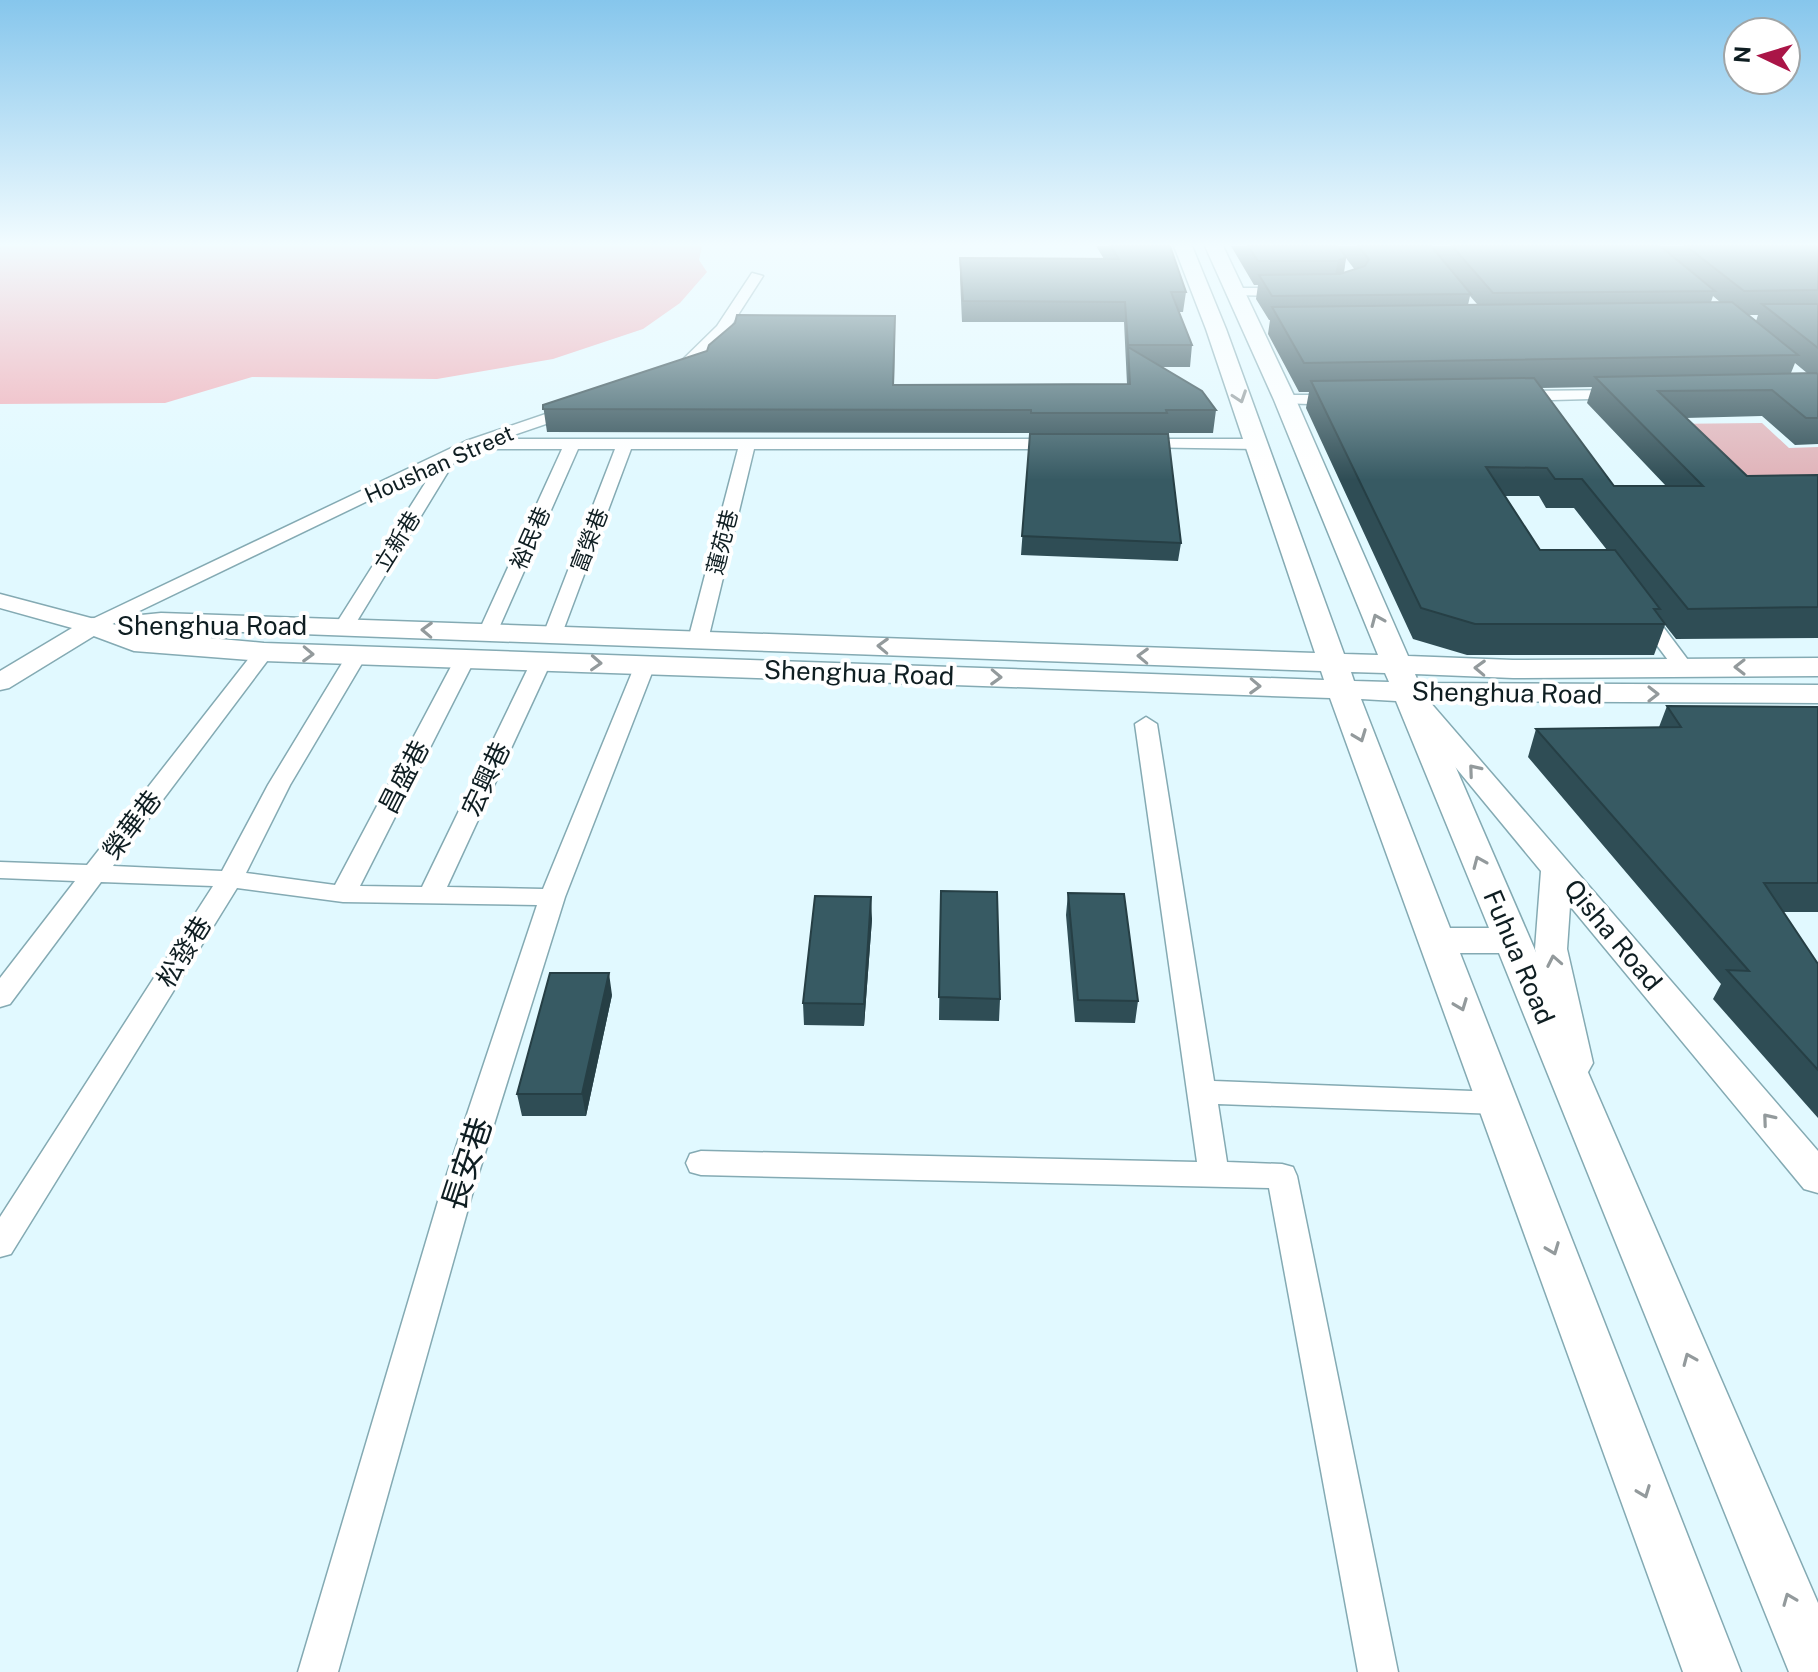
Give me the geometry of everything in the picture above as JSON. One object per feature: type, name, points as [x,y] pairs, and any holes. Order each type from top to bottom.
[{"type":"main road","points":[[1212,324],[1338,676],[1712,1672]]},
{"type":"main road","name":"Fuhua Road","points":[[1257,324],[1285,400],[1818,1672]]},
{"type":"main road","name":"Shenghua Road","points":[[93,626],[161,621],[488,633],[547,648],[645,665],[1338,676],[1818,694]]},
{"type":"main road","name":"Shenghua Road","points":[[93,626],[134,642],[264,652],[465,659],[547,648],[698,640],[1338,676]]},
{"type":"main road","name":"Shenghua Road","points":[[1401,678],[1513,669],[1818,667]]},
{"type":"main road","points":[[1436,940],[1513,941]]},
{"type":"street","points":[[664,379],[678,374],[725,324]]},
{"type":"street","points":[[1502,397],[1642,394]]},
{"type":"street","points":[[1285,400],[1362,399]]},
{"type":"street","name":"Houshan Street","points":[[93,626],[472,444],[590,404]]},
{"type":"street","points":[[472,444],[1081,444]]},
{"type":"street","name":"裕民巷","points":[[488,633],[572,444]]},
{"type":"street","name":"富榮巷","points":[[547,648],[625,444]]},
{"type":"street","name":"蓮苑巷","points":[[698,640],[747,444]]},
{"type":"street","points":[[1113,444],[1257,444]]},
{"type":"street","name":"立新巷","points":[[344,627],[450,455]]},
{"type":"street","points":[[1629,594],[1684,668]]},
{"type":"street","points":[[0,601],[93,626]]},
{"type":"street","points":[[0,682],[93,626]]},
{"type":"street","name":"宏興巷","points":[[430,897],[547,648]]},
{"type":"street","name":"榮華巷","points":[[0,997],[264,652]]},
{"type":"street","name":"松發巷","points":[[0,1244],[230,879],[279,785],[357,655]]},
{"type":"street","name":"昌盛巷","points":[[343,894],[465,659]]},
{"type":"street","name":"長安巷","points":[[318,1672],[455,1198],[552,897],[645,665]]},
{"type":"street","name":"Qisha Road","points":[[1401,678],[1557,869],[1818,1178]]},
{"type":"street","points":[[1146,724],[1214,1174]]},
{"type":"street","points":[[1557,869],[1551,949],[1588,1119]]},
{"type":"street","points":[[0,870],[230,879],[343,894],[552,897]]},
{"type":"street","points":[[1202,1092],[1498,1103]]},
{"type":"street","points":[[701,1163],[1282,1176],[1378,1672]]},
{"type":"shaded area","points":[[0,324],[650,324],[553,359],[437,379],[252,377],[165,403],[0,404]]},
{"type":"shaded area","points":[[1762,423],[1789,448],[1818,447],[1818,494],[1734,495],[1664,424]]},
{"type":"building","points":[[734,324],[895,324],[893,385],[1130,384],[1128,347],[1202,391],[1216,410],[1031,413],[1031,410],[543,409],[543,405],[707,351],[709,345]]},
{"type":"building","points":[[1127,324],[1184,324],[1192,345],[1128,345]]},
{"type":"building","points":[[1282,324],[1759,324],[1798,355],[1304,363]]},
{"type":"building","points":[[1787,324],[1818,324],[1818,348]]},
{"type":"building","points":[[1816,373],[1818,418],[1806,418],[1772,390],[1658,391],[1747,476],[1818,475],[1818,607],[1688,609],[1582,479],[1555,479],[1547,468],[1486,467],[1540,550],[1615,550],[1660,609],[1654,609],[1665,624],[1475,624],[1421,608],[1311,381],[1534,378],[1614,486],[1703,486],[1595,377]]},
{"type":"building","points":[[1030,434],[1168,434],[1181,543],[1022,536]]},
{"type":"building","points":[[1667,706],[1818,707],[1818,883],[1764,883],[1818,964],[1818,1070],[1727,970],[1749,971],[1536,729],[1681,727]]},
{"type":"building","points":[[941,891],[997,892],[1000,999],[939,997]]},
{"type":"building","points":[[1068,893],[1124,894],[1138,1001],[1078,1000]]},
{"type":"building","points":[[815,896],[871,897],[864,1004],[803,1003]]},
{"type":"building","points":[[550,973],[609,973],[582,1094],[517,1094]]}]
